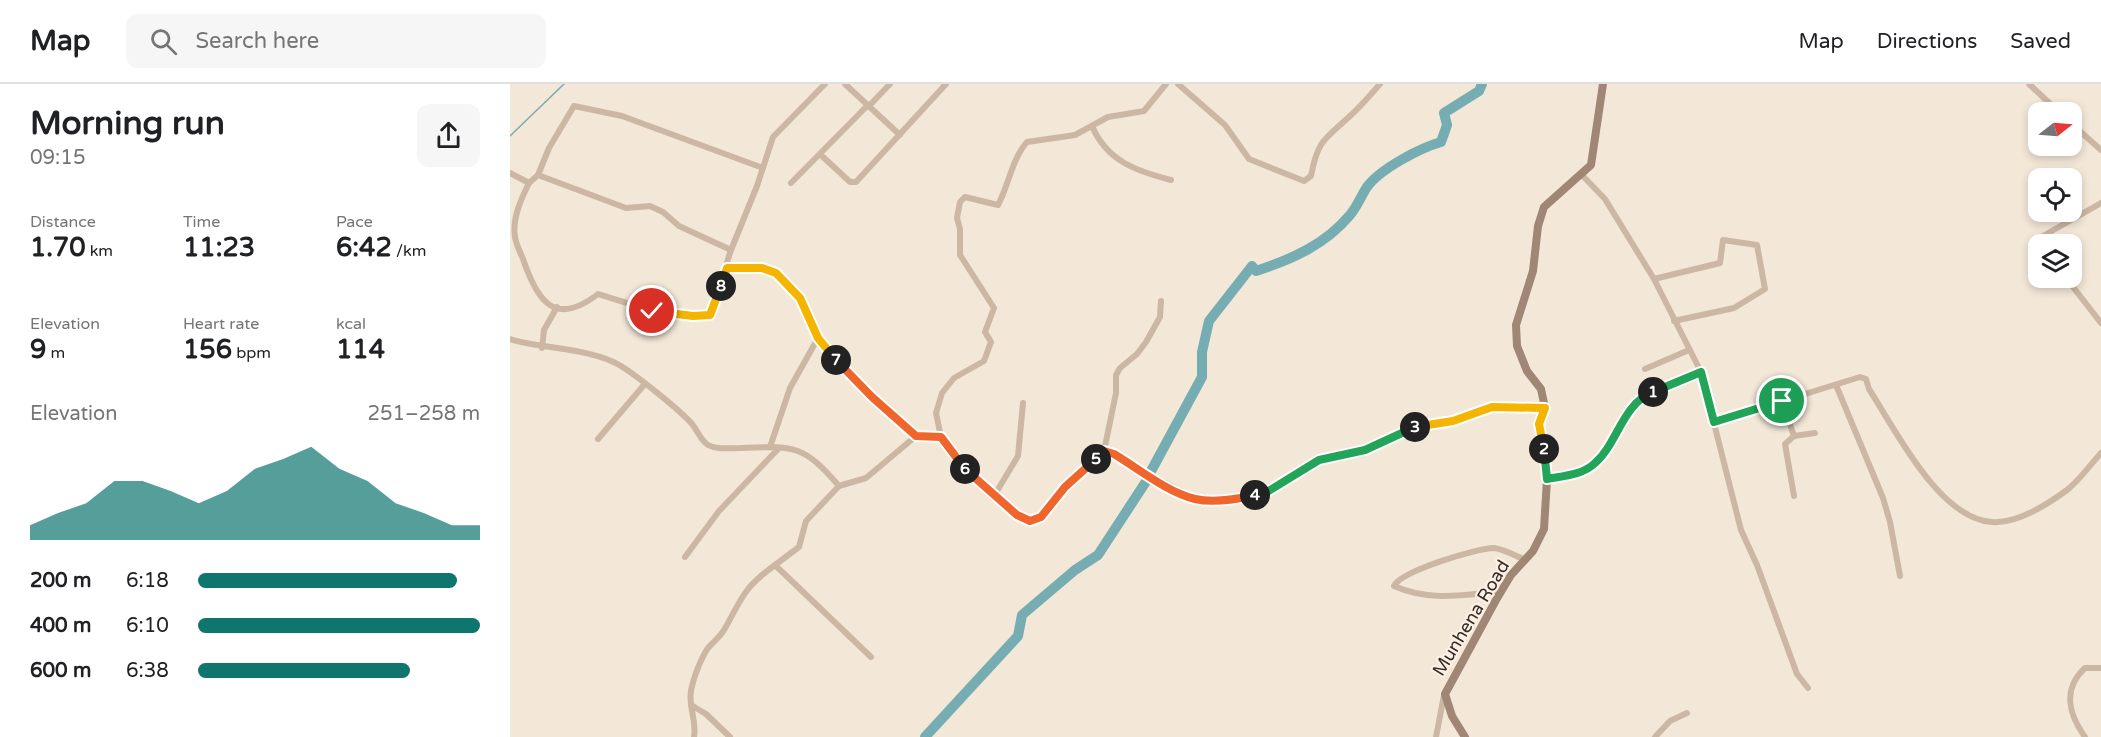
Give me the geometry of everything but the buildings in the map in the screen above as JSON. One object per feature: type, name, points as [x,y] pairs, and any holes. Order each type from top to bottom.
[{"type":"street","points":[[763,168],[622,116],[574,105],[549,148],[538,175],[529,183],[515,221],[515,238],[529,280],[545,302],[557,307],[574,309],[598,294],[652,311],[693,316],[710,315],[731,250],[763,168],[773,137],[825,84]]},
{"type":"street","points":[[845,84],[900,135]]},
{"type":"street","points":[[791,183],[890,84]]},
{"type":"street","points":[[821,155],[850,182],[855,182],[946,84]]},
{"type":"street","points":[[1161,301],[1160,317],[1146,342],[1116,375],[1116,393],[1104,451],[1065,487],[1041,517],[1030,521],[1023,518],[994,496],[954,457],[941,437],[936,413],[942,393],[954,378],[984,361],[991,342],[985,332],[994,308],[960,255],[960,229],[957,218],[960,202],[965,198],[998,205],[1008,185],[1018,153],[1027,141],[1075,135],[1108,117],[1144,111],[1166,84]]},
{"type":"street","points":[[1178,84],[1225,125],[1249,159],[1304,181],[1311,176],[1315,154],[1326,135],[1350,116],[1380,84]]},
{"type":"street","name":"Munhena Road","points":[[1465,737],[1452,716],[1445,694],[1502,591],[1533,551],[1544,529],[1547,479],[1539,424],[1545,408],[1541,389],[1527,371],[1517,346],[1516,325],[1533,271],[1544,207],[1591,165],[1602,84]]},
{"type":"street","points":[[2029,84],[2048,102]]},
{"type":"street","points":[[1092,126],[1105,149],[1123,164],[1140,172],[1171,180]]},
{"type":"street","points":[[2082,133],[2101,150]]},
{"type":"street","points":[[510,173],[529,183]]},
{"type":"street","points":[[1581,174],[1605,199],[1654,279],[1701,372],[1741,530],[1757,564],[1797,674],[1808,688]]},
{"type":"street","points":[[538,175],[626,208],[650,206],[663,212],[679,226],[731,250]]},
{"type":"street","points":[[2047,234],[2101,203]]},
{"type":"street","points":[[1654,279],[1720,262],[1723,240],[1757,245],[1765,289],[1734,308],[1674,321]]},
{"type":"street","points":[[727,268],[762,268],[776,273],[800,298],[818,338],[845,371],[916,436],[941,437]]},
{"type":"street","points":[[2074,288],[2101,323]]},
{"type":"street","points":[[542,348],[544,330],[557,307]]},
{"type":"street","points":[[770,447],[790,388],[818,338]]},
{"type":"street","points":[[510,339],[542,348],[568,349],[620,365],[692,424],[702,440],[710,446],[720,448],[770,447],[809,454],[819,462],[839,486]]},
{"type":"street","points":[[1645,369],[1689,350]]},
{"type":"street","points":[[1547,479],[1582,472],[1596,463],[1634,404],[1646,394],[1701,372]]},
{"type":"street","points":[[1714,422],[1860,377],[1866,379],[1869,389],[1928,481],[1944,498],[1972,516],[1992,522],[2016,519],[2068,489],[2101,453]]},
{"type":"street","points":[[598,439],[644,385]]},
{"type":"street","points":[[1836,385],[1883,498],[1900,576]]},
{"type":"street","points":[[1782,401],[1794,436]]},
{"type":"street","points":[[994,496],[1018,456],[1023,403]]},
{"type":"street","points":[[1104,451],[1114,454],[1167,486],[1196,499],[1240,498],[1267,492],[1319,460],[1365,450],[1415,427],[1453,421],[1492,407],[1545,408]]},
{"type":"street","points":[[1794,496],[1785,444],[1794,436],[1815,433]]},
{"type":"street","points":[[694,737],[697,723],[691,704],[691,690],[706,650],[723,632],[740,598],[754,581],[799,547],[806,521],[839,486],[866,478],[916,436]]},
{"type":"street","points":[[685,556],[719,512],[779,448]]},
{"type":"street","points":[[1502,591],[1438,597],[1414,595],[1394,586],[1410,572],[1482,550],[1495,548],[1525,560]]},
{"type":"street","points":[[775,565],[871,657]]},
{"type":"street","points":[[2085,737],[2070,713],[2072,685],[2076,676],[2085,668],[2101,668]]},
{"type":"street","points":[[1436,737],[1445,694]]},
{"type":"street","points":[[691,704],[706,714],[730,737]]},
{"type":"street","points":[[1655,737],[1670,721],[1688,713]]},
{"type":"waterway","points":[[510,136],[564,84]]},
{"type":"waterway","points":[[1150,473],[1202,377],[1202,352],[1209,321],[1252,266],[1256,271],[1282,261],[1307,250],[1330,235],[1355,209],[1367,187],[1381,173],[1412,154],[1441,142],[1447,125],[1444,113],[1479,91],[1482,84]]},
{"type":"waterway","points":[[925,737],[1018,636],[1022,615],[1075,570],[1098,555],[1147,480]]},
{"type":"route","points":[[652,311],[693,316],[710,315],[727,268],[762,268],[776,273],[800,298],[818,338],[845,371],[916,436],[941,437],[954,457],[974,478],[1017,515],[1030,521],[1041,517],[1065,487],[1104,451],[1114,454],[1174,490],[1196,499],[1240,498],[1267,492],[1319,460],[1365,450],[1415,427],[1453,421],[1492,407],[1528,410],[1545,408],[1539,424],[1547,479],[1582,472],[1596,463],[1634,404],[1646,394],[1701,372],[1714,422],[1782,401]]}]
